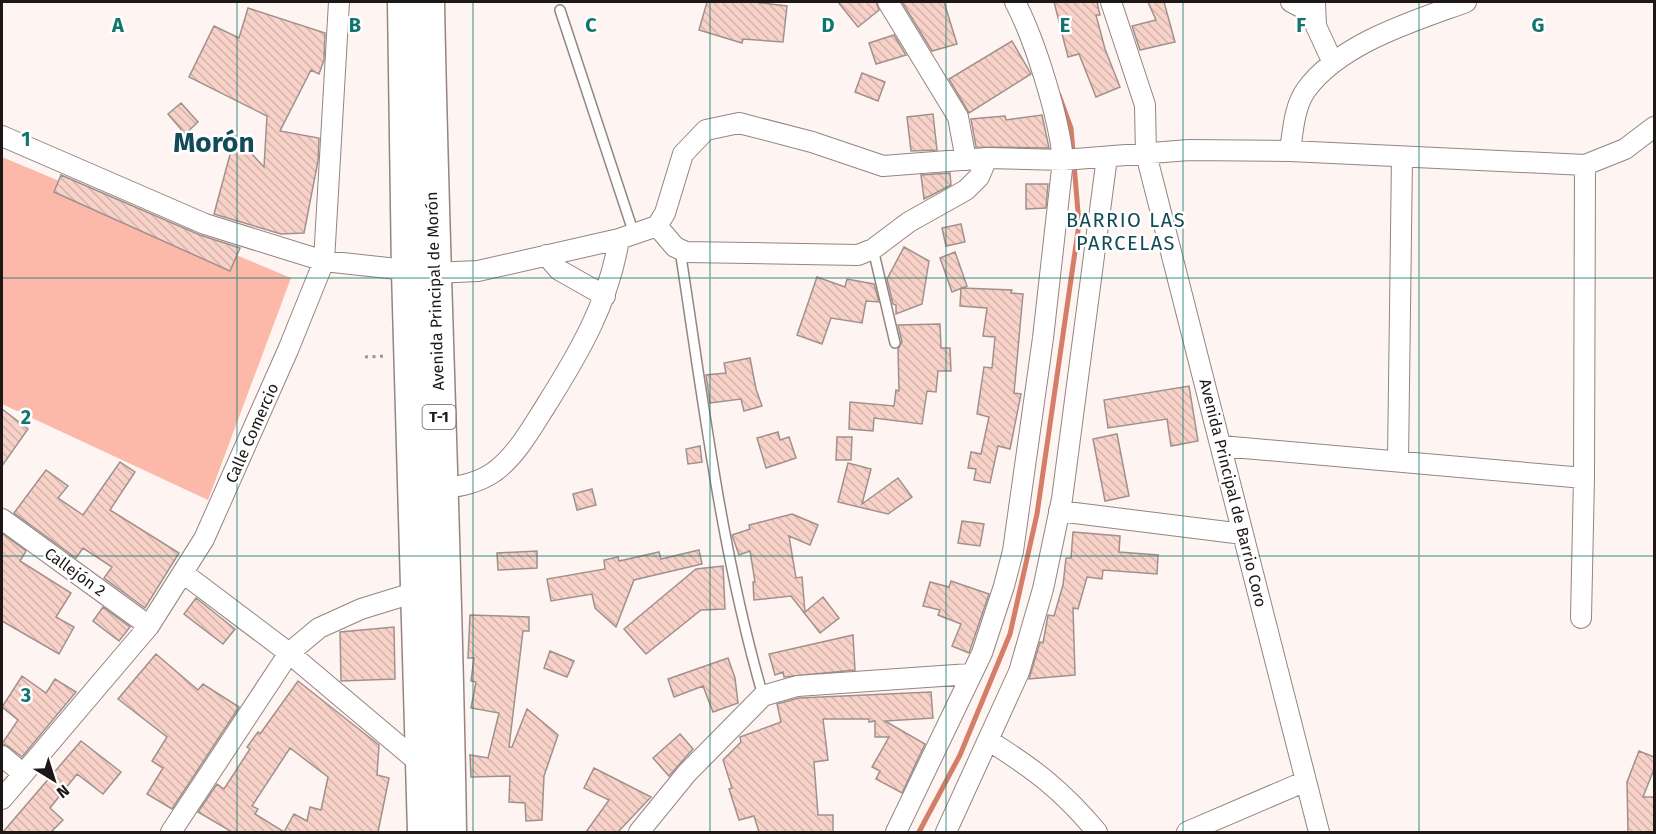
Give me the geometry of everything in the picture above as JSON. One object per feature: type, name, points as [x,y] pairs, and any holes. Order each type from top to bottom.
[{"type":"main road","name":"Avenida Principal de Morón","points":[[403,2],[420,272],[442,489],[448,646],[451,832]]},
{"type":"main road","name":"Avenida Principal de Morón","points":[[423,832],[423,766],[416,592],[420,272],[429,2]]},
{"type":"street","name":"Calle Comercio","points":[[2,799],[149,626],[183,573],[204,539],[288,350],[324,261],[339,2]]},
{"type":"street","points":[[888,2],[958,117],[966,160]]},
{"type":"street","points":[[896,832],[982,653],[994,621],[1013,551],[1070,159],[1061,139],[1025,22],[1015,2]]},
{"type":"street","name":"Avenida Principal de Barrio Coro","points":[[1111,2],[1144,105],[1146,154],[1319,832]]},
{"type":"street","points":[[1291,2],[1315,8],[1316,26],[1333,63]]},
{"type":"street","points":[[1290,152],[1295,117],[1306,90],[1333,63],[1356,46],[1466,2]]},
{"type":"street","points":[[2,136],[205,224],[324,261],[420,272],[478,271],[627,237],[657,226],[665,213],[683,154],[706,130],[739,123],[812,142],[883,166],[987,158],[1070,159],[1189,150],[1290,152],[1585,165],[1625,149],[1654,127]]},
{"type":"street","points":[[946,832],[1022,662],[1043,589],[1059,512],[1107,157]]},
{"type":"street","points":[[1398,462],[1402,157]]},
{"type":"street","points":[[657,226],[680,250],[715,254],[849,256],[873,249],[909,222],[966,189],[979,177],[987,158]]},
{"type":"street","points":[[1581,618],[1585,165]]},
{"type":"street","points":[[442,489],[476,482],[506,462],[530,431],[580,352],[605,296],[627,237]]},
{"type":"street","points":[[546,255],[559,270],[605,296]]},
{"type":"street","points":[[1221,446],[1584,478]]},
{"type":"street","points":[[1059,512],[1243,534]]},
{"type":"street","name":"Callejón 2","points":[[2,519],[149,626]]},
{"type":"street","points":[[183,573],[289,653],[423,766]]},
{"type":"street","points":[[171,832],[289,653],[319,628],[361,609],[416,592]]},
{"type":"street","points":[[639,832],[687,773],[763,696],[797,686],[970,674]]},
{"type":"street","points":[[988,740],[1033,768],[1070,800],[1097,832]]},
{"type":"street","points":[[2,756],[23,774]]},
{"type":"street","points":[[1187,832],[1306,781]]},
{"type":"lane","points":[[560,10],[627,237]]},
{"type":"lane","points":[[873,249],[895,343]]},
{"type":"lane","points":[[680,250],[716,479],[743,627],[763,696]]},
{"type":"shaded area","points":[[2,157],[291,278],[208,500],[2,404]]},
{"type":"building","points":[[707,2],[754,2],[787,6],[783,42],[743,39],[742,43],[699,30]]},
{"type":"building","points":[[838,2],[876,2],[879,10],[858,27]]},
{"type":"building","points":[[902,2],[944,2],[957,44],[932,51]]},
{"type":"building","points":[[1054,2],[1097,2],[1100,15],[1096,15],[1105,49],[1120,87],[1096,97],[1079,54],[1068,57]]},
{"type":"building","points":[[1148,2],[1164,2],[1175,42],[1140,50],[1132,26],[1156,20]]},
{"type":"building","points":[[248,8],[325,33],[324,60],[319,74],[311,70],[280,131],[319,138],[318,161],[304,233],[281,234],[214,214],[235,136],[264,167],[267,116],[189,77],[214,26],[239,38]]},
{"type":"building","points":[[894,35],[906,55],[876,64],[869,43]]},
{"type":"building","points":[[1012,41],[1031,74],[969,113],[949,79]]},
{"type":"building","points":[[862,73],[885,82],[878,101],[855,92]]},
{"type":"building","points":[[181,103],[198,122],[185,134],[168,114]]},
{"type":"building","points":[[933,114],[937,150],[911,151],[907,117]]},
{"type":"building","points":[[1042,115],[1049,148],[976,147],[971,119],[1005,116],[1006,120]]},
{"type":"building","points":[[950,173],[951,185],[924,199],[921,175]]},
{"type":"building","points":[[61,175],[200,235],[240,248],[230,271],[54,192]]},
{"type":"building","points":[[1026,184],[1048,184],[1046,208],[1026,209]]},
{"type":"building","points":[[961,224],[965,242],[946,246],[942,228]]},
{"type":"building","points":[[904,247],[929,261],[922,304],[896,314],[896,305],[893,304],[887,279]]},
{"type":"building","points":[[955,252],[967,286],[952,292],[940,258]]},
{"type":"building","points":[[817,277],[845,287],[847,279],[874,284],[879,302],[866,301],[862,323],[831,318],[822,344],[797,335]]},
{"type":"building","points":[[961,288],[1012,290],[1011,293],[1023,294],[1014,393],[1021,394],[1010,449],[998,446],[990,483],[974,480],[976,469],[968,468],[971,452],[981,454],[989,417],[977,414],[984,367],[992,368],[995,337],[983,336],[987,308],[960,306]]},
{"type":"building","points":[[940,324],[941,348],[950,348],[951,371],[938,371],[936,392],[927,391],[922,424],[874,418],[873,431],[849,429],[850,402],[894,406],[896,390],[899,391],[898,349],[902,342],[898,325]]},
{"type":"building","points":[[750,358],[762,406],[744,411],[741,399],[710,403],[706,375],[726,373],[724,363]]},
{"type":"building","points":[[1189,386],[1198,441],[1171,446],[1167,419],[1108,428],[1104,400]]},
{"type":"building","points":[[2,409],[28,429],[2,466]]},
{"type":"building","points":[[778,432],[780,440],[789,437],[796,458],[766,468],[757,438]]},
{"type":"building","points":[[1117,434],[1129,496],[1105,501],[1093,439]]},
{"type":"building","points":[[837,437],[852,437],[851,460],[836,460]]},
{"type":"building","points":[[700,446],[702,462],[688,464],[686,449]]},
{"type":"building","points":[[120,462],[135,472],[110,510],[179,553],[145,608],[104,578],[112,567],[83,548],[76,558],[14,513],[46,470],[68,486],[58,498],[83,515]]},
{"type":"building","points":[[848,463],[871,469],[862,504],[898,478],[912,497],[888,514],[838,502]]},
{"type":"building","points":[[592,489],[596,505],[577,510],[573,494]]},
{"type":"building","points":[[792,514],[818,525],[810,545],[789,536],[796,578],[802,577],[805,612],[823,597],[839,618],[820,633],[791,596],[754,600],[753,582],[755,582],[750,551],[739,555],[732,535],[750,529],[749,525]]},
{"type":"building","points":[[962,521],[984,524],[980,546],[958,543]]},
{"type":"building","points":[[1073,532],[1120,536],[1119,552],[1158,555],[1157,574],[1103,570],[1102,579],[1087,577],[1078,609],[1073,608],[1075,675],[1029,679],[1040,642],[1043,643],[1048,615],[1054,616],[1063,585],[1066,558],[1071,558]]},
{"type":"building","points":[[2,533],[26,551],[20,561],[71,593],[56,617],[74,627],[59,654],[2,621]]},
{"type":"building","points":[[699,550],[702,564],[634,580],[616,627],[595,608],[592,594],[551,601],[547,579],[605,569],[604,560],[618,557],[619,561],[659,552],[661,559]]},
{"type":"building","points":[[537,551],[537,568],[498,570],[497,553]]},
{"type":"building","points":[[723,566],[725,609],[701,610],[646,654],[624,629],[696,569]]},
{"type":"building","points":[[951,581],[989,594],[969,653],[952,646],[961,624],[938,615],[940,610],[923,606],[930,582],[949,587]]},
{"type":"building","points":[[196,598],[235,629],[223,644],[184,614]]},
{"type":"building","points":[[103,607],[130,627],[119,641],[93,621]]},
{"type":"building","points":[[470,615],[529,617],[529,631],[523,631],[509,747],[512,747],[527,709],[558,735],[544,776],[542,820],[526,821],[525,803],[509,802],[510,776],[471,777],[470,755],[488,758],[499,713],[471,708],[476,682],[471,681],[474,658],[468,658]]},
{"type":"building","points":[[394,627],[395,679],[341,681],[340,632]]},
{"type":"building","points":[[853,635],[855,670],[784,677],[783,672],[775,675],[769,654]]},
{"type":"building","points":[[550,651],[574,661],[567,677],[544,668]]},
{"type":"building","points":[[156,654],[198,690],[203,684],[239,707],[172,809],[147,794],[163,768],[152,761],[167,737],[118,699]]},
{"type":"building","points":[[728,658],[735,678],[738,703],[713,712],[703,686],[674,697],[668,679]]},
{"type":"building","points":[[22,676],[46,693],[55,679],[76,692],[22,757],[2,744],[18,720],[2,707]]},
{"type":"building","points":[[298,681],[379,745],[377,775],[389,778],[378,832],[284,832],[232,832],[198,812],[217,784],[224,789],[250,749],[247,747],[258,732],[260,734]],"holes":[[[290,748],[328,777],[321,810],[310,807],[307,821],[294,814],[284,832],[255,814],[258,809],[252,806]]]},
{"type":"building","points":[[931,692],[933,718],[885,721],[925,744],[902,793],[876,779],[880,771],[872,767],[889,737],[875,737],[875,721],[823,719],[828,760],[814,762],[818,815],[833,815],[833,832],[759,832],[754,816],[739,820],[723,760],[741,742],[740,737],[781,722],[777,704],[799,698]]},
{"type":"building","points":[[680,734],[693,749],[669,776],[653,758]]},
{"type":"building","points":[[81,741],[121,772],[103,794],[77,774],[50,808],[63,820],[51,832],[3,832]]},
{"type":"building","points":[[1639,751],[1654,757],[1654,769],[1643,797],[1654,797],[1654,832],[1628,832],[1627,782]]},
{"type":"building","points":[[594,768],[651,797],[618,832],[586,832],[609,800],[584,788]]},
{"type":"waterway","points":[[919,832],[960,755],[1010,634],[1037,514],[1079,224],[1071,128],[1059,95]]},
{"type":"district","name":"Morón","points":[[214,142]]},
{"type":"district","name":"BARRIO LAS PARCELAS","points":[[1126,232]]}]
